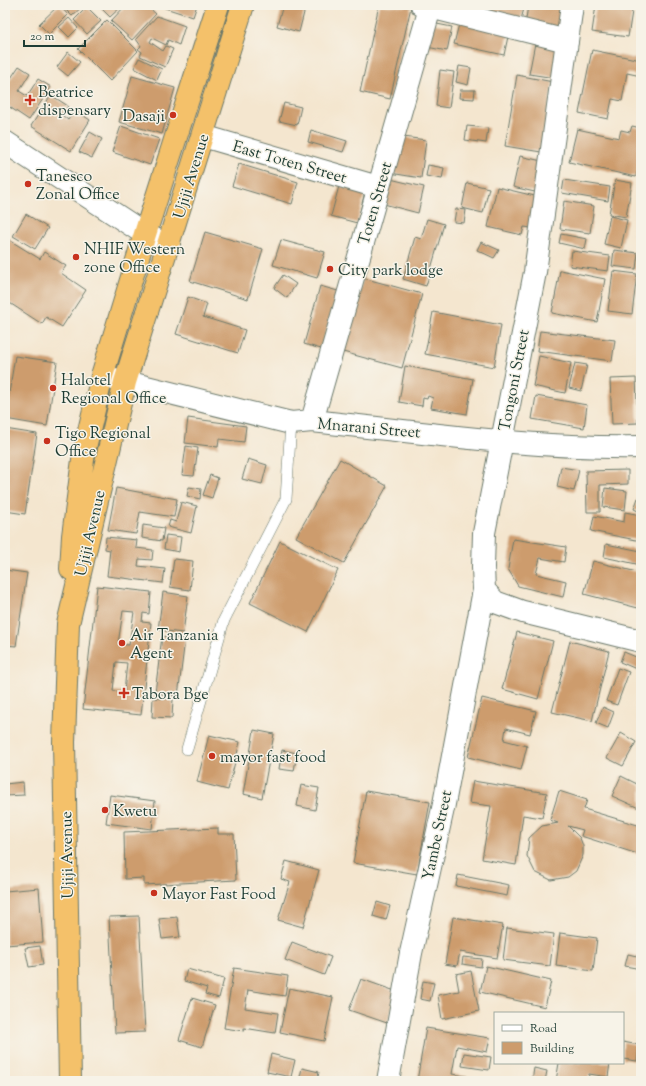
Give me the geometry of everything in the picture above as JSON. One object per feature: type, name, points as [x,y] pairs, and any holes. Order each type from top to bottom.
[{"type":"highway","points":[[68,624],[73,536],[83,460],[102,376],[144,234],[218,5]]},
{"type":"highway","name":"Ujiji Avenue","points":[[71,1081],[64,742],[68,624],[125,382],[169,246],[242,5]]},
{"type":"street","name":"Tongoni Street","points":[[484,590],[484,533],[535,272],[572,5]]},
{"type":"street","points":[[426,6],[567,41]]},
{"type":"street","name":"Toten Street","points":[[312,421],[378,187],[426,6]]},
{"type":"street","name":"East Toten Street","points":[[202,136],[378,187]]},
{"type":"street","points":[[5,142],[144,234],[169,246]]},
{"type":"street","name":"Mnarani Street","points":[[102,376],[291,423],[312,421],[501,440],[604,448],[641,447]]},
{"type":"street","points":[[484,590],[495,602],[523,612],[641,641]]},
{"type":"street","name":"Yambe Street","points":[[388,1081],[411,953],[444,804],[484,590]]},
{"type":"lane","points":[[186,749],[224,620],[286,499],[291,423]]},
{"type":"building","points":[[59,5],[68,15],[49,34],[39,24]]},
{"type":"building","points":[[61,5],[84,5],[72,16]]},
{"type":"building","points":[[98,5],[123,5],[110,17]]},
{"type":"building","points":[[126,5],[146,5],[156,14],[132,40],[111,21]]},
{"type":"building","points":[[156,5],[197,5],[193,17]]},
{"type":"building","points":[[283,5],[306,5],[299,32],[277,26]]},
{"type":"building","points":[[379,5],[411,7],[390,99],[360,92]]},
{"type":"building","points":[[491,5],[525,5],[520,23],[488,15]]},
{"type":"building","points":[[528,5],[568,5],[564,32],[525,26]]},
{"type":"building","points":[[596,5],[633,5],[628,37],[592,32]]},
{"type":"building","points":[[87,7],[101,21],[87,34],[74,20]]},
{"type":"building","points":[[157,16],[185,26],[179,45],[168,40],[166,45],[152,38],[150,42],[163,51],[166,46],[173,49],[165,67],[140,56],[142,52],[138,49],[141,46],[136,39]]},
{"type":"building","points":[[69,18],[78,28],[69,37],[59,27]]},
{"type":"building","points":[[107,20],[138,51],[110,81],[78,49]]},
{"type":"building","points":[[460,20],[509,32],[504,55],[454,44]]},
{"type":"building","points":[[432,23],[452,27],[447,51],[427,47]]},
{"type":"building","points":[[536,38],[561,43],[555,78],[529,74]]},
{"type":"building","points":[[592,50],[641,60],[641,76],[627,73],[622,101],[612,99],[608,119],[579,113]]},
{"type":"building","points":[[68,52],[80,62],[68,76],[57,67]]},
{"type":"building","points":[[139,58],[162,69],[157,80],[134,68]]},
{"type":"building","points":[[19,66],[30,73],[19,91],[27,96],[38,79],[51,87],[29,120],[5,104],[5,87]]},
{"type":"building","points":[[459,66],[471,68],[468,85],[456,82]]},
{"type":"building","points":[[440,70],[454,72],[449,108],[436,106]]},
{"type":"building","points":[[517,75],[553,82],[541,152],[505,146]]},
{"type":"building","points":[[132,76],[175,88],[162,134],[119,122]]},
{"type":"building","points":[[460,90],[475,90],[474,99],[459,98]]},
{"type":"building","points":[[51,95],[68,106],[62,115],[68,120],[75,110],[90,120],[71,151],[31,126]]},
{"type":"building","points":[[284,103],[301,107],[297,125],[279,121]]},
{"type":"building","points":[[121,126],[159,139],[150,165],[112,152]]},
{"type":"building","points":[[467,126],[488,128],[486,143],[465,140]]},
{"type":"building","points":[[632,126],[641,128],[641,155],[636,177],[569,162],[577,129],[619,138],[621,130],[630,132]]},
{"type":"building","points":[[311,130],[347,141],[343,152],[308,142]]},
{"type":"building","points":[[90,132],[102,139],[92,158],[79,152]]},
{"type":"building","points":[[396,136],[426,140],[421,178],[390,173]]},
{"type":"building","points":[[520,156],[546,162],[539,193],[513,187]]},
{"type":"building","points":[[239,164],[298,182],[292,204],[232,186]]},
{"type":"building","points":[[428,165],[444,168],[442,179],[426,176]]},
{"type":"building","points":[[386,178],[424,187],[418,213],[380,203]]},
{"type":"building","points":[[564,180],[610,187],[608,201],[562,193]]},
{"type":"building","points":[[615,180],[632,183],[626,217],[609,214]]},
{"type":"building","points":[[467,183],[489,188],[483,213],[462,208]]},
{"type":"building","points":[[339,186],[365,192],[357,223],[331,216]]},
{"type":"building","points":[[497,187],[539,197],[531,228],[524,227],[522,235],[488,227]]},
{"type":"building","points":[[564,201],[594,206],[590,233],[560,229]]},
{"type":"building","points":[[456,209],[466,210],[464,223],[454,222]]},
{"type":"building","points":[[26,214],[48,228],[35,249],[13,236]]},
{"type":"building","points":[[610,216],[627,220],[621,248],[604,244]]},
{"type":"building","points":[[427,219],[444,224],[426,286],[403,279],[415,237],[421,239]]},
{"type":"building","points":[[205,232],[263,249],[248,299],[190,281]]},
{"type":"building","points":[[561,234],[587,239],[585,249],[559,243]]},
{"type":"building","points":[[6,238],[40,259],[44,252],[66,266],[61,273],[86,290],[62,327],[46,317],[42,324],[5,300]]},
{"type":"building","points":[[281,240],[325,252],[317,278],[273,265]]},
{"type":"building","points":[[481,242],[499,250],[494,258],[477,250]]},
{"type":"building","points":[[614,250],[638,253],[636,269],[612,266]]},
{"type":"building","points":[[572,251],[610,256],[608,271],[570,266]]},
{"type":"building","points":[[560,270],[605,279],[597,322],[552,313]]},
{"type":"building","points":[[613,271],[637,274],[632,314],[608,311]]},
{"type":"building","points":[[283,275],[296,284],[287,298],[274,288]]},
{"type":"building","points":[[363,278],[422,294],[402,368],[343,352]]},
{"type":"building","points":[[320,286],[338,291],[321,349],[304,344]]},
{"type":"building","points":[[188,297],[207,304],[203,317],[245,330],[238,353],[176,334]]},
{"type":"building","points":[[433,312],[501,325],[494,367],[425,354]]},
{"type":"building","points":[[540,331],[615,340],[612,361],[537,351]]},
{"type":"building","points":[[15,356],[57,362],[47,426],[5,419]]},
{"type":"building","points":[[539,356],[571,363],[565,393],[533,386]]},
{"type":"building","points":[[575,363],[587,365],[581,391],[569,388]]},
{"type":"building","points":[[405,366],[473,379],[467,414],[431,408],[433,398],[428,396],[427,399],[423,398],[422,406],[399,402]]},
{"type":"building","points":[[636,378],[638,423],[612,424],[610,379]]},
{"type":"building","points":[[536,396],[587,405],[584,428],[532,419]]},
{"type":"building","points":[[188,418],[246,426],[244,442],[219,439],[218,447],[185,443]]},
{"type":"building","points":[[5,429],[37,434],[25,514],[5,511]]},
{"type":"building","points":[[186,446],[198,448],[194,476],[182,475]]},
{"type":"building","points":[[248,459],[267,465],[262,484],[242,479]]},
{"type":"building","points":[[340,459],[387,486],[344,563],[296,537]]},
{"type":"building","points":[[561,467],[579,470],[574,491],[557,487]]},
{"type":"building","points":[[628,470],[628,484],[600,485],[600,512],[587,512],[586,471]]},
{"type":"building","points":[[210,475],[218,478],[212,498],[203,495]]},
{"type":"building","points":[[189,487],[201,489],[200,499],[187,496]]},
{"type":"building","points":[[116,488],[177,499],[174,517],[140,512],[136,534],[108,530]]},
{"type":"building","points":[[605,488],[627,491],[625,510],[603,507]]},
{"type":"building","points":[[638,498],[641,498],[640,512],[634,509]]},
{"type":"building","points":[[181,502],[197,506],[191,533],[168,527],[170,520],[176,522]]},
{"type":"building","points":[[625,512],[641,515],[641,541],[591,531],[594,516],[624,522]]},
{"type":"building","points":[[143,525],[164,528],[162,541],[142,538]]},
{"type":"building","points":[[166,535],[181,537],[179,552],[164,549]]},
{"type":"building","points":[[106,537],[137,540],[136,548],[153,550],[152,560],[139,559],[138,566],[165,569],[163,583],[107,576],[110,550],[105,549]]},
{"type":"building","points":[[513,539],[566,547],[564,562],[540,558],[536,574],[566,581],[563,597],[518,586],[508,569]]},
{"type":"building","points":[[280,541],[338,570],[308,632],[250,603]]},
{"type":"building","points":[[606,544],[641,551],[641,565],[604,557]]},
{"type":"building","points":[[174,559],[193,561],[190,590],[170,587]]},
{"type":"building","points":[[593,561],[641,573],[641,598],[638,608],[584,594]]},
{"type":"building","points":[[5,570],[27,573],[16,646],[5,645]]},
{"type":"building","points":[[97,586],[151,592],[149,614],[143,613],[142,622],[151,623],[141,715],[83,709]],"holes":[[[123,611],[134,612],[129,645],[118,644]],[[116,662],[127,663],[124,692],[113,691]]]},
{"type":"building","points":[[163,592],[188,596],[183,633],[158,630]]},
{"type":"building","points":[[517,632],[553,641],[538,699],[502,689]]},
{"type":"building","points":[[162,636],[185,639],[178,696],[155,693]]},
{"type":"building","points":[[570,641],[609,651],[592,721],[552,712]]},
{"type":"building","points":[[624,652],[641,659],[641,671],[620,662]]},
{"type":"building","points":[[618,668],[629,672],[617,705],[606,701]]},
{"type":"building","points":[[153,698],[173,699],[172,718],[152,717]]},
{"type":"building","points":[[482,698],[536,711],[530,734],[506,728],[504,740],[527,746],[521,770],[468,757]]},
{"type":"building","points":[[603,707],[614,712],[608,728],[596,723]]},
{"type":"building","points":[[254,730],[274,734],[262,798],[243,794]]},
{"type":"building","points":[[621,733],[636,742],[623,766],[607,758]]},
{"type":"building","points":[[209,735],[240,742],[228,790],[197,782]]},
{"type":"building","points":[[282,750],[297,753],[294,771],[279,769]]},
{"type":"building","points":[[621,776],[641,786],[641,809],[612,796]]},
{"type":"building","points":[[473,781],[547,793],[542,818],[523,815],[516,865],[482,859],[491,806],[469,803]]},
{"type":"building","points":[[23,782],[24,795],[5,796],[5,784]]},
{"type":"building","points":[[301,785],[319,788],[315,810],[297,806]]},
{"type":"building","points":[[366,791],[430,802],[417,874],[353,863]]},
{"type":"building","points":[[559,791],[587,800],[584,809],[641,826],[641,855],[581,836],[583,830],[568,826],[580,838],[583,846],[583,855],[576,871],[568,877],[551,880],[535,872],[527,856],[529,838],[542,826],[558,823],[550,820]]},
{"type":"building","points":[[110,795],[155,801],[152,829],[106,823]]},
{"type":"building","points":[[218,828],[218,834],[234,834],[236,880],[144,885],[144,878],[125,879],[124,832]]},
{"type":"building","points":[[286,861],[319,870],[303,927],[278,920],[290,882],[281,879]]},
{"type":"building","points":[[458,875],[509,885],[507,896],[456,886]]},
{"type":"building","points":[[39,888],[43,942],[6,945],[5,891]]},
{"type":"building","points":[[377,902],[390,906],[386,920],[373,916]]},
{"type":"building","points":[[139,916],[145,1032],[115,1033],[109,917]]},
{"type":"building","points":[[177,917],[180,937],[162,939],[159,919]]},
{"type":"building","points":[[453,917],[503,925],[497,958],[460,952],[457,966],[445,964]]},
{"type":"building","points":[[507,928],[554,934],[550,966],[503,960]]},
{"type":"building","points":[[560,933],[597,938],[593,971],[556,966]]},
{"type":"building","points":[[292,942],[331,957],[324,975],[285,960]]},
{"type":"building","points":[[40,946],[43,965],[29,967],[25,948]]},
{"type":"building","points":[[628,954],[641,957],[641,969],[625,966]]},
{"type":"building","points":[[463,957],[482,959],[481,967],[462,964]]},
{"type":"building","points":[[486,966],[551,981],[545,1007],[480,992]]},
{"type":"building","points":[[234,968],[288,976],[285,996],[248,990],[245,1008],[278,1013],[275,1033],[244,1028],[244,1031],[224,1028]]},
{"type":"building","points":[[187,969],[224,979],[219,998],[205,994],[207,988],[184,981]]},
{"type":"building","points":[[471,971],[479,1011],[442,1019],[438,995],[459,991],[456,974]]},
{"type":"building","points":[[361,979],[398,992],[387,1023],[349,1010]]},
{"type":"building","points":[[423,981],[434,983],[430,1001],[420,999]]},
{"type":"building","points":[[289,988],[333,997],[324,1041],[280,1032]]},
{"type":"building","points":[[192,998],[215,1005],[202,1047],[179,1040]]},
{"type":"building","points":[[426,1028],[490,1038],[487,1052],[457,1046],[452,1074],[483,1079],[482,1081],[417,1081]]},
{"type":"building","points":[[624,1042],[639,1045],[637,1061],[624,1059]]},
{"type":"building","points":[[464,1053],[491,1057],[489,1070],[462,1066]]},
{"type":"building","points":[[271,1054],[295,1060],[291,1077],[267,1072]]},
{"type":"building","points":[[559,1064],[610,1064],[608,1077],[589,1074],[588,1081],[556,1081]]},
{"type":"building","points":[[302,1068],[319,1072],[317,1081],[299,1081]]},
{"type":"building","points":[[534,1068],[547,1071],[545,1081],[532,1081]]},
{"type":"place","name":"Beatrice dispensary","points":[[30,100]]},
{"type":"place","name":"Dasaji","points":[[173,115]]},
{"type":"place","name":"Tanesco Zonal Office","points":[[28,184]]},
{"type":"place","name":"NHIF Western zone Office","points":[[76,257]]},
{"type":"place","name":"City park lodge","points":[[330,269]]},
{"type":"place","name":"Halotel Regional Office","points":[[53,388]]},
{"type":"place","name":"Tigo Regional Office","points":[[47,441]]},
{"type":"place","name":"Air Tanzania Agent","points":[[122,643]]},
{"type":"place","name":"Tabora Bge","points":[[124,693]]},
{"type":"place","name":"mayor fast food","points":[[212,756]]},
{"type":"place","name":"Kwetu","points":[[105,810]]},
{"type":"place","name":"Mayor Fast Food","points":[[154,893]]}]
